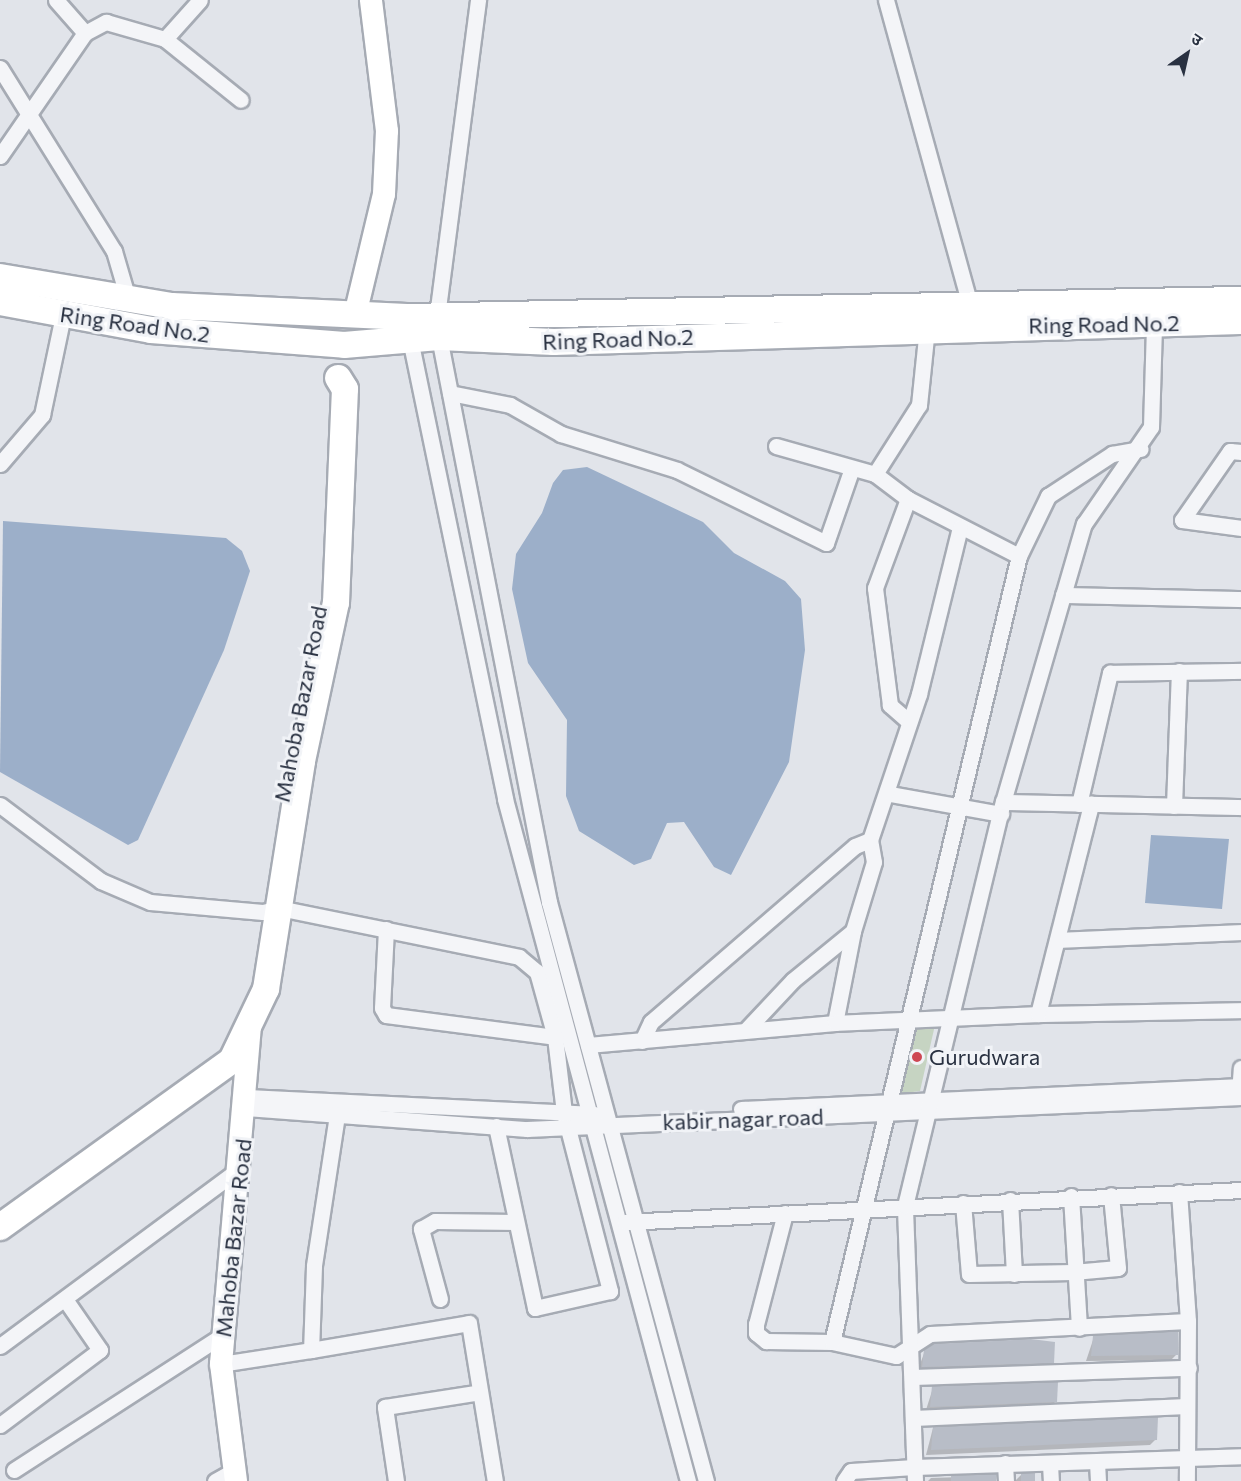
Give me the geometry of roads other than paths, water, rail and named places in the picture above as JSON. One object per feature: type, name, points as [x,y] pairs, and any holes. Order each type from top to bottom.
[{"type":"main road","name":"Ring Road No.2","points":[[0,277],[128,299],[247,313],[355,315],[554,342],[927,327],[1241,321]]},
{"type":"main road","name":"Ring Road No.2","points":[[0,302],[151,330],[344,345],[410,339],[438,327],[970,304],[1241,300]]},
{"type":"main road","name":"Mahoba Bazar Road","points":[[250,1024],[260,996],[255,987],[271,910],[286,760],[315,678],[321,607],[329,387],[338,378],[344,345],[355,315]]},
{"type":"main road","points":[[0,1227],[232,1060],[236,1046],[250,1024]]},
{"type":"main road","points":[[0,1213],[222,1047],[236,1046]]},
{"type":"street","points":[[56,0],[85,33]]},
{"type":"street","points":[[165,39],[200,0]]},
{"type":"street","points":[[355,315],[377,237],[385,184],[387,131],[370,0]]},
{"type":"street","points":[[478,0],[438,327],[549,903],[633,1221],[706,1481]]},
{"type":"street","points":[[886,0],[970,304]]},
{"type":"street","points":[[0,156],[85,33],[106,22],[165,39],[241,100]]},
{"type":"street","points":[[0,68],[27,116],[114,251],[128,299]]},
{"type":"street","points":[[0,464],[42,416],[63,315]]},
{"type":"street","points":[[915,1474],[912,1342],[905,1206],[927,1105],[1002,808],[1084,524],[1140,448],[1151,427],[1154,323]]},
{"type":"street","points":[[875,474],[919,405],[927,327]]},
{"type":"street","points":[[410,339],[505,800],[614,1222],[688,1481]]},
{"type":"street","points":[[450,393],[510,405],[561,434],[677,470],[826,543],[852,468]]},
{"type":"street","points":[[776,446],[875,474],[908,499],[1019,556]]},
{"type":"street","points":[[832,1342],[861,1208],[1019,556],[1048,496],[1112,454],[1140,448]]},
{"type":"street","points":[[1241,452],[1230,451],[1182,520],[1241,528]]},
{"type":"street","points":[[907,720],[890,705],[875,588],[908,499]]},
{"type":"street","points":[[835,1023],[853,930],[874,862],[870,840],[890,794],[907,720],[960,527]]},
{"type":"street","points":[[1063,595],[1241,599]]},
{"type":"street","points":[[1174,806],[1179,671]]},
{"type":"street","points":[[1038,1014],[1058,940],[1110,673],[1241,671]]},
{"type":"street","points":[[890,794],[959,807],[1002,808],[1085,804],[1241,807]]},
{"type":"street","points":[[0,805],[101,881],[150,902],[271,910],[386,929],[531,963],[555,1037],[566,1120],[595,1223],[610,1291],[535,1308],[496,1126]]},
{"type":"street","points":[[642,1041],[651,1022],[855,846],[870,840]]},
{"type":"street","points":[[386,929],[382,1008],[386,1015],[555,1037]]},
{"type":"street","points":[[747,1029],[793,980],[853,930]]},
{"type":"street","points":[[1058,940],[1241,932]]},
{"type":"street","points":[[588,1045],[747,1029],[835,1023],[1038,1014],[1241,1010]]},
{"type":"street","name":"Mahoba Bazar Road","points":[[235,1475],[221,1364],[222,1335],[247,1103],[250,1024]]},
{"type":"street","points":[[1240,1091],[1241,1068]]},
{"type":"street","name":"kabir nagar road","points":[[247,1103],[337,1114],[496,1126],[566,1120],[608,1120],[1240,1091]]},
{"type":"street","points":[[247,1103],[566,1120]]},
{"type":"street","points":[[311,1350],[314,1266],[337,1114]]},
{"type":"street","points":[[0,1346],[239,1169]]},
{"type":"street","points":[[595,1223],[1071,1196],[1241,1190]]},
{"type":"street","points":[[1179,1191],[1188,1321],[1189,1368],[1185,1459],[1187,1481]]},
{"type":"street","points":[[963,1203],[969,1274],[1073,1272],[1118,1268],[1112,1195]]},
{"type":"street","points":[[1071,1196],[1073,1272],[1078,1328]]},
{"type":"street","points":[[1010,1200],[1014,1274]]},
{"type":"street","points":[[785,1213],[756,1333],[766,1341],[832,1342],[896,1356],[912,1342],[930,1334],[1188,1321]]},
{"type":"street","points":[[440,1299],[421,1229],[435,1221],[516,1222]]},
{"type":"street","points":[[0,1425],[100,1350],[65,1299]]},
{"type":"street","points":[[221,1364],[469,1323],[495,1481]]},
{"type":"street","points":[[14,1470],[222,1335]]},
{"type":"street","points":[[913,1377],[1189,1368]]},
{"type":"street","points":[[396,1481],[385,1407],[474,1393]]},
{"type":"street","points":[[913,1418],[1187,1406]]},
{"type":"street","points":[[844,1481],[851,1471],[915,1474],[1005,1463],[1050,1464],[1241,1456]]},
{"type":"street","points":[[1096,1462],[1098,1481]]},
{"type":"street","points":[[1005,1463],[1006,1481]]},
{"type":"street","points":[[1050,1464],[1051,1481]]},
{"type":"street","points":[[215,1481],[235,1475]]},
{"type":"water","points":[[587,467],[703,522],[734,553],[785,581],[801,599],[805,650],[789,762],[731,875],[714,867],[684,822],[667,823],[651,859],[634,865],[579,831],[566,796],[567,720],[528,663],[512,589],[516,554],[542,513],[553,483],[563,470]]},
{"type":"water","points":[[3,521],[226,538],[242,551],[250,571],[224,650],[138,840],[128,845],[0,772]]},
{"type":"water","points":[[1151,835],[1229,839],[1222,909],[1145,903]]},
{"type":"place","name":"Gurudwara","points":[[917,1057]]}]
